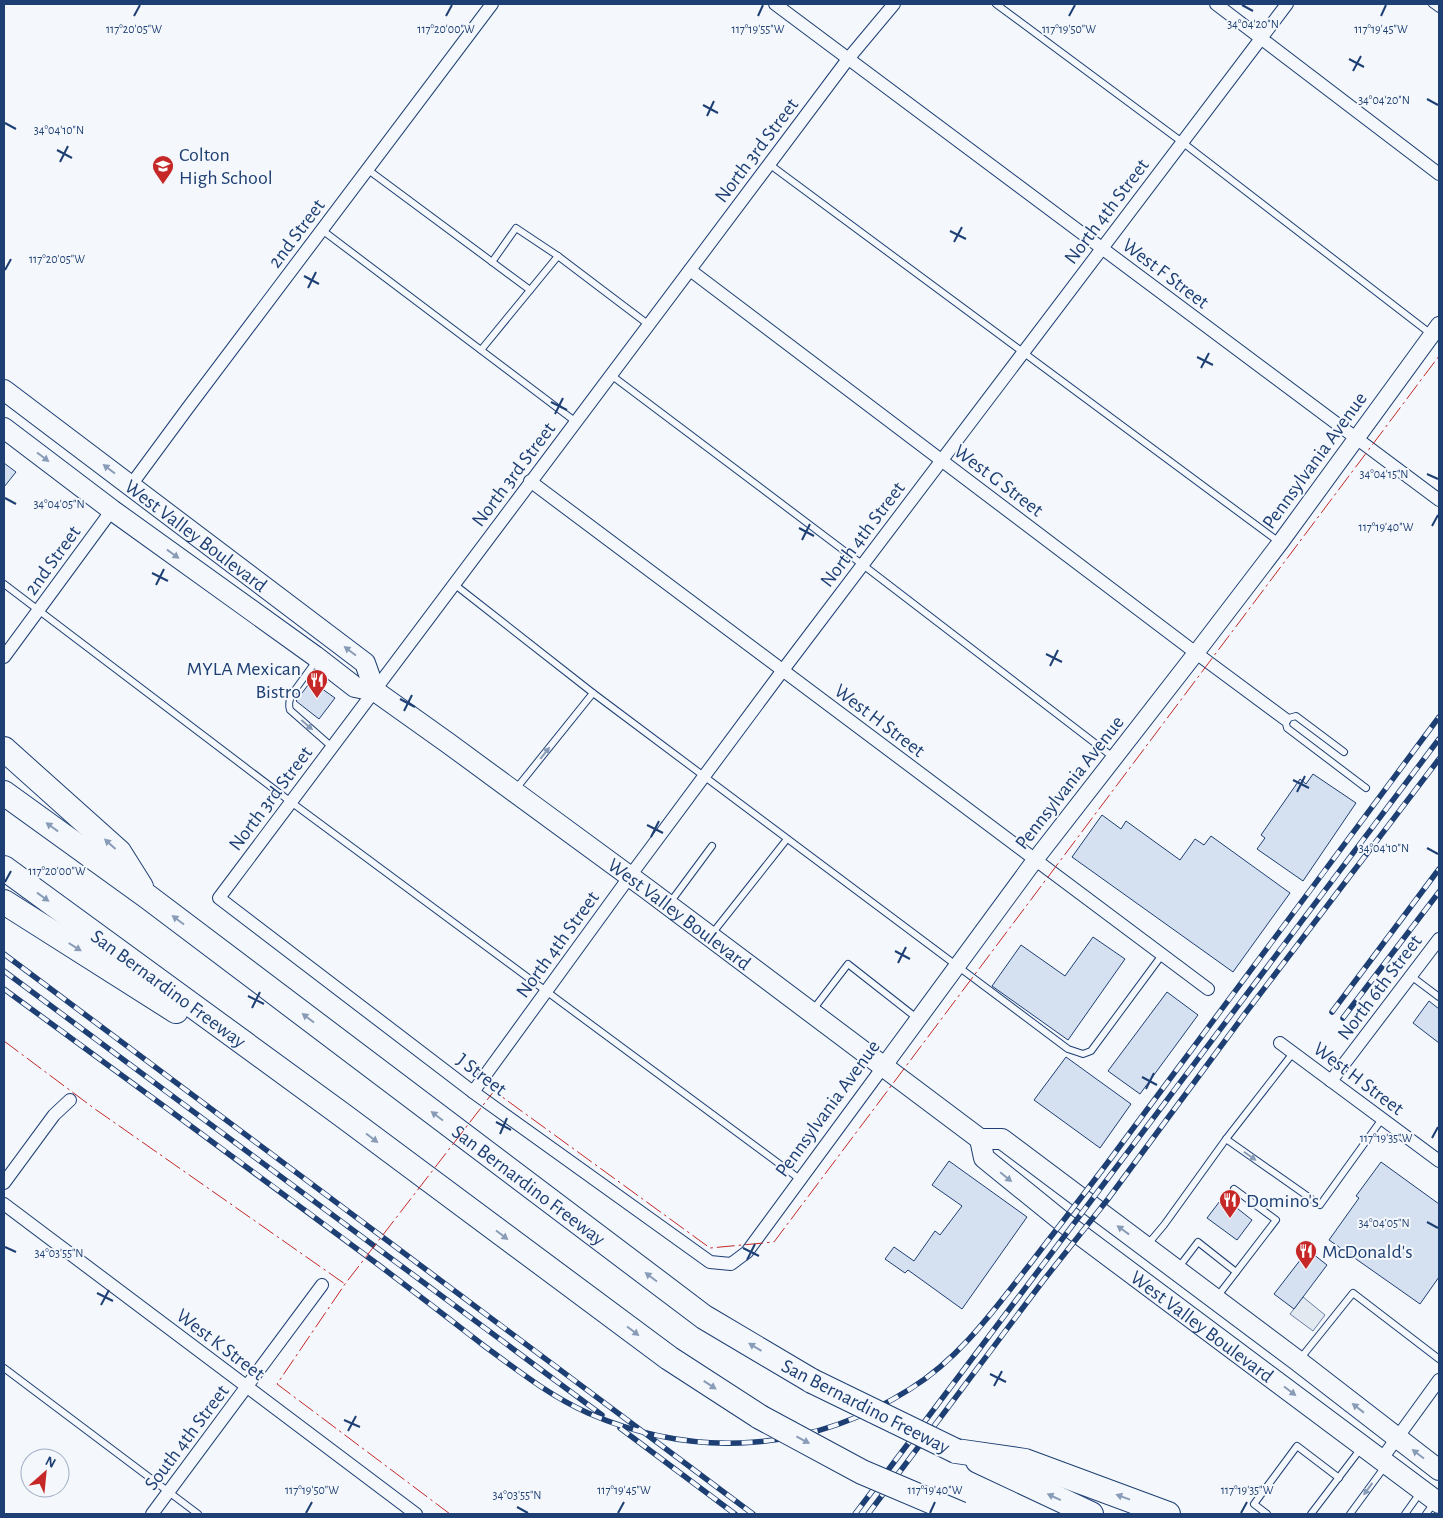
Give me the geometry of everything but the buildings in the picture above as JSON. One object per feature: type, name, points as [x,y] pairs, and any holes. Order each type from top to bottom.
[{"type":"highway","points":[[4,749],[119,852],[148,897]]},
{"type":"highway","name":"San Bernardino Freeway","points":[[4,793],[148,897],[704,1317],[812,1382],[956,1451],[1021,1470],[1091,1514]]},
{"type":"highway","name":"San Bernardino Freeway","points":[[4,868],[341,1114],[669,1358],[760,1417],[862,1472],[961,1514]]},
{"type":"highway","points":[[4,902],[341,1114]]},
{"type":"highway","points":[[1021,1470],[1168,1514]]},
{"type":"main road","name":"West Valley Boulevard","points":[[4,390],[365,663],[376,690]]},
{"type":"main road","name":"West Valley Boulevard","points":[[4,428],[112,510],[318,658],[355,687],[376,690],[630,876],[980,1139],[1002,1139],[1439,1470]]},
{"type":"main road","name":"West Valley Boulevard","points":[[980,1139],[984,1158],[1063,1222],[1363,1446],[1431,1502]]},
{"type":"main road","points":[[1159,1294],[1166,1285],[1178,1285],[1218,1313],[1239,1317]]},
{"type":"street","name":"2nd Street","points":[[131,485],[492,4]]},
{"type":"street","name":"West F Street","points":[[775,4],[1439,500]]},
{"type":"street","name":"North 3rd Street","points":[[219,898],[848,59],[894,4]]},
{"type":"street","points":[[1216,4],[1439,174]]},
{"type":"street","name":"North 4th Street","points":[[473,1092],[783,670],[1287,4]]},
{"type":"street","name":"West G Street","points":[[690,270],[1285,719]]},
{"type":"street","name":"Pennsylvania Avenue","points":[[731,1264],[747,1252],[1035,860],[1280,542],[1435,330]]},
{"type":"street","name":"West H Street","points":[[530,481],[1208,989]]},
{"type":"street","name":"2nd Street","points":[[4,657],[112,510]]},
{"type":"street","name":"J Street","points":[[219,898],[473,1092],[710,1262],[731,1264]]},
{"type":"street","name":"North 6th Street","points":[[1330,1081],[1439,939]]},
{"type":"street","name":"West H Street","points":[[1280,1044],[1439,1161]]},
{"type":"street","points":[[4,1183],[54,1114],[70,1100]]},
{"type":"street","name":"West K Street","points":[[4,1204],[416,1514]]},
{"type":"street","name":"South 4th Street","points":[[152,1514],[322,1285]]},
{"type":"street","points":[[1384,1462],[1397,1438],[1439,1380]]},
{"type":"lane","points":[[996,4],[1435,330]]},
{"type":"lane","points":[[1432,4],[1439,9]]},
{"type":"lane","points":[[769,164],[1280,542]]},
{"type":"lane","points":[[367,169],[530,290]]},
{"type":"lane","points":[[492,262],[516,228],[558,256],[649,325]]},
{"type":"lane","points":[[322,230],[576,422]]},
{"type":"lane","points":[[481,350],[558,256]]},
{"type":"lane","points":[[611,375],[1115,758]]},
{"type":"lane","points":[[4,584],[291,802],[800,1180]]},
{"type":"lane","points":[[454,584],[593,693],[1068,1049],[1083,1054],[1091,1051],[1162,954]]},
{"type":"lane","points":[[318,658],[292,694],[289,706],[290,710],[332,747]]},
{"type":"lane","points":[[514,791],[593,693]]},
{"type":"lane","points":[[1344,752],[1296,716],[1285,719],[1286,728],[1366,788]]},
{"type":"lane","points":[[710,936],[787,839]]},
{"type":"lane","points":[[668,905],[712,846]]},
{"type":"lane","points":[[811,1012],[848,964],[918,1019]]},
{"type":"lane","points":[[1411,976],[1439,997]]},
{"type":"lane","points":[[1146,1247],[1293,1053]]},
{"type":"lane","points":[[1226,1139],[1320,1205],[1382,1119]]},
{"type":"lane","points":[[1215,1300],[1276,1220],[1234,1189]]},
{"type":"lane","points":[[1176,1270],[1198,1242],[1236,1272]]},
{"type":"lane","points":[[1298,1362],[1353,1293],[1439,1359]]},
{"type":"lane","points":[[4,1368],[198,1514]]},
{"type":"lane","points":[[1267,1514],[1254,1504],[1297,1446],[1339,1478]]},
{"type":"lane","points":[[1311,1514],[1363,1446]]},
{"type":"lane","points":[[1350,1514],[1384,1462]]},
{"type":"lane","points":[[1405,1514],[1431,1502]]},
{"type":"shaded area","points":[[1303,1297],[1325,1315],[1313,1331],[1290,1314]]},
{"type":"railway","points":[[4,989],[330,1229],[508,1364],[560,1399],[588,1413],[629,1428],[670,1438],[711,1443],[752,1442],[793,1437],[833,1426],[872,1410],[910,1389],[945,1363],[975,1332],[1003,1299],[1096,1178],[1439,717]]},
{"type":"railway","points":[[855,1514],[1439,739]]},
{"type":"railway","points":[[868,1514],[1439,759]]},
{"type":"railway","points":[[1332,1012],[1439,869]]},
{"type":"railway","points":[[1343,1018],[1439,892]]},
{"type":"railway","points":[[4,954],[753,1514]]},
{"type":"railway","points":[[4,971],[602,1415]]},
{"type":"railway","points":[[620,1428],[735,1514]]},
{"type":"power","points":[[450,1514],[277,1384],[345,1284],[494,1091],[710,1248],[774,1242],[1439,356]]},
{"type":"power","points":[[4,1041],[95,1109],[345,1284]]},
{"type":"place","name":"Colton High School","points":[[163,185]]},
{"type":"place","name":"MYLA Mexican Bistro","points":[[317,699]]},
{"type":"place","name":"Domino's","points":[[1230,1219]]},
{"type":"place","name":"McDonald's","points":[[1306,1270]]}]
